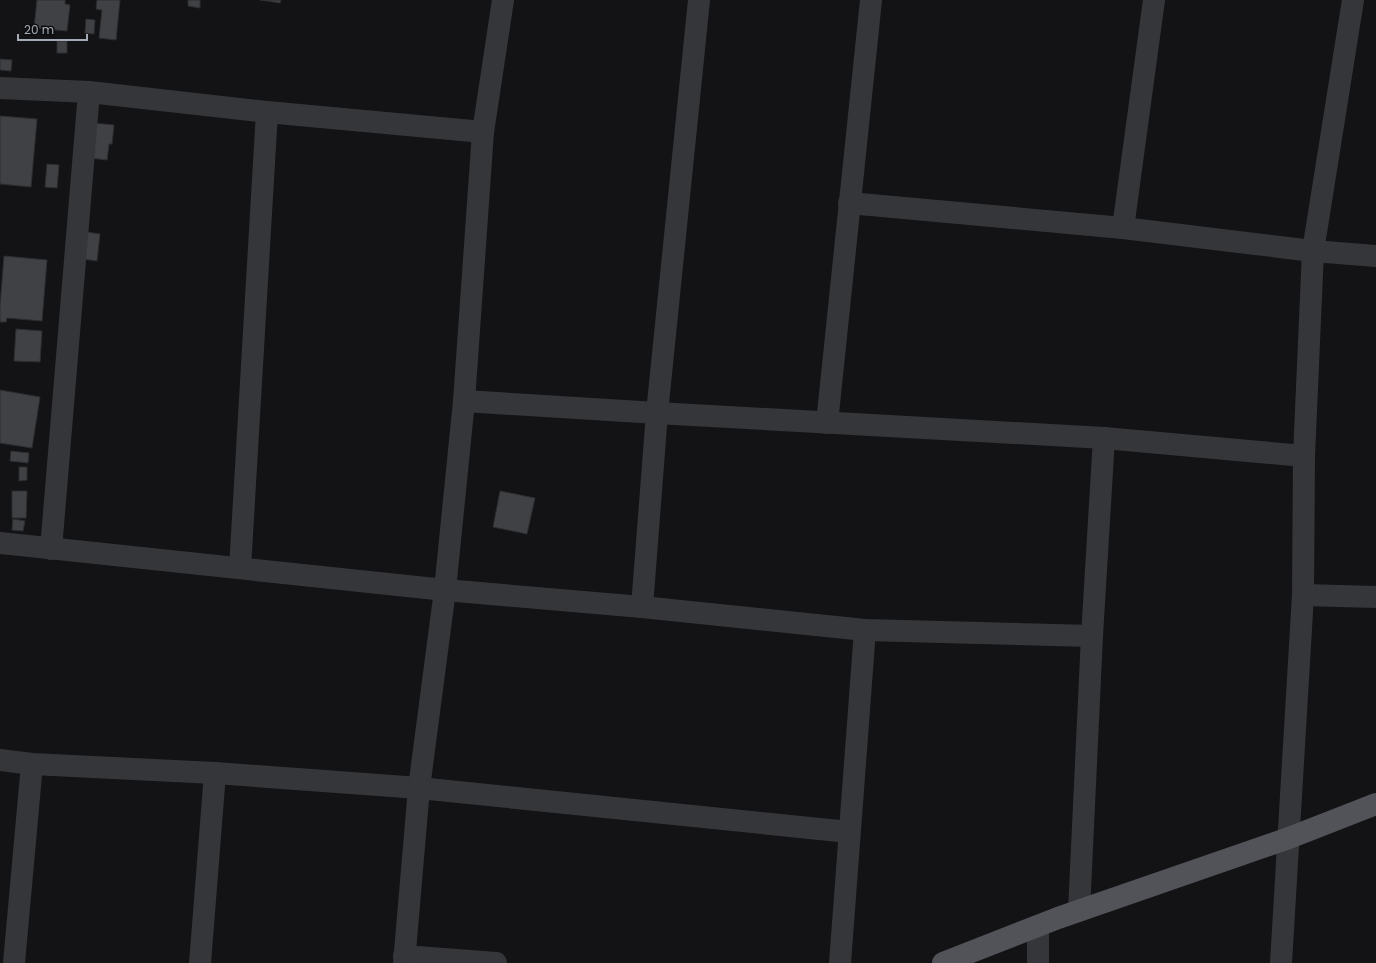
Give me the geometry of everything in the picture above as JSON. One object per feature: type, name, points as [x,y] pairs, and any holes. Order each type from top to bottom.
[{"type":"main road","points":[[943,963],[1038,926],[1289,838],[1376,804]]},
{"type":"street","points":[[496,963],[404,959],[419,788],[445,590],[464,401],[483,132],[503,0]]},
{"type":"street","points":[[642,607],[657,413],[699,0]]},
{"type":"street","points":[[827,423],[871,0]]},
{"type":"street","points":[[1123,228],[1154,0]]},
{"type":"street","points":[[1281,963],[1303,595],[1304,456],[1313,251],[1353,0]]},
{"type":"street","points":[[0,88],[89,92],[266,112],[483,132]]},
{"type":"street","points":[[51,549],[89,92]]},
{"type":"street","points":[[240,568],[266,112]]},
{"type":"street","points":[[849,203],[1123,228],[1313,251],[1376,256]]},
{"type":"street","points":[[464,401],[1104,438],[1304,456]]},
{"type":"street","points":[[1079,911],[1092,636],[1104,438]]},
{"type":"street","points":[[0,543],[445,590],[642,607],[865,630],[1092,636]]},
{"type":"street","points":[[1303,595],[1376,597]]},
{"type":"street","points":[[840,963],[865,630]]},
{"type":"street","points":[[0,760],[32,764],[215,773],[419,788],[849,832]]},
{"type":"street","points":[[14,963],[32,764]]},
{"type":"street","points":[[200,963],[215,773]]},
{"type":"street","points":[[1038,926],[1038,963]]},
{"type":"building","points":[[37,0],[65,0],[65,4],[70,5],[67,31],[34,28]]},
{"type":"building","points":[[97,0],[120,0],[116,40],[99,38],[102,10],[96,9]]},
{"type":"building","points":[[188,0],[200,0],[200,8],[188,6]]},
{"type":"building","points":[[260,0],[281,0],[280,3]]},
{"type":"building","points":[[86,19],[95,20],[94,34],[85,33]]},
{"type":"building","points":[[57,41],[67,41],[67,53],[57,53]]},
{"type":"building","points":[[0,59],[12,60],[11,71],[0,70]]},
{"type":"building","points":[[0,116],[37,119],[31,187],[0,184]]},
{"type":"building","points":[[93,123],[114,125],[112,144],[109,144],[107,160],[90,158]]},
{"type":"building","points":[[47,164],[59,165],[57,188],[45,187]]},
{"type":"building","points":[[86,232],[100,234],[97,261],[83,259]]},
{"type":"building","points":[[4,256],[47,260],[42,321],[7,318],[6,322],[0,322]]},
{"type":"building","points":[[16,329],[42,331],[40,362],[14,361]]},
{"type":"building","points":[[0,390],[40,397],[32,448],[0,443]]},
{"type":"building","points":[[11,451],[29,453],[28,463],[10,461]]},
{"type":"building","points":[[19,467],[27,467],[27,480],[19,481]]},
{"type":"building","points":[[12,491],[27,491],[26,518],[12,518]]},
{"type":"building","points":[[500,491],[535,498],[527,534],[493,527]]},
{"type":"building","points":[[13,519],[25,521],[23,531],[12,530]]}]
